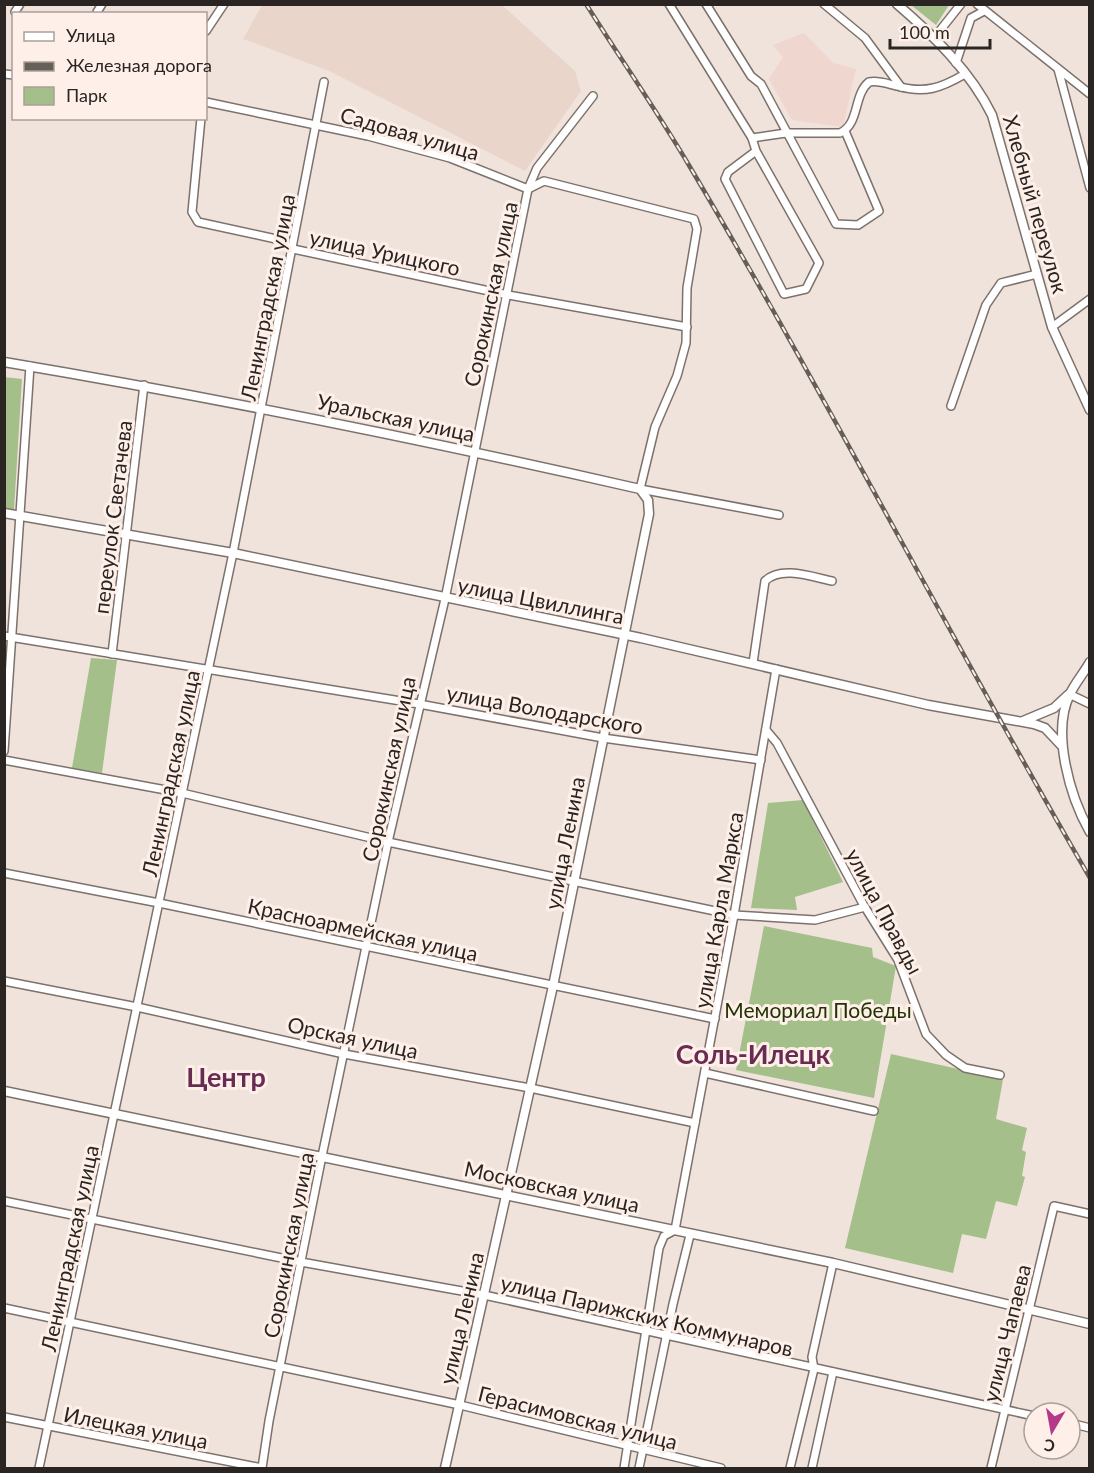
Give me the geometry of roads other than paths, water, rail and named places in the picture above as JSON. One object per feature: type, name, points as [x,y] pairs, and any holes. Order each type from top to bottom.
[{"type":"street","points":[[15,12],[20,4]]},
{"type":"street","points":[[97,12],[102,4]]},
{"type":"street","points":[[207,30],[224,4]]},
{"type":"street","points":[[669,4],[752,138],[756,151],[819,263],[806,289],[784,294],[725,179],[728,172],[756,151]]},
{"type":"street","points":[[706,4],[751,76],[760,84],[836,224],[858,225],[879,211],[845,131],[865,86],[878,81],[901,87],[930,90],[965,74]]},
{"type":"street","points":[[824,4],[865,38],[901,87]]},
{"type":"street","name":"Хлебный переулок","points":[[897,4],[956,63],[984,99],[997,129],[1052,327],[1089,410]]},
{"type":"street","points":[[934,39],[961,4]]},
{"type":"street","points":[[977,4],[1089,94]]},
{"type":"street","points":[[956,63],[969,22],[984,11]]},
{"type":"street","points":[[956,12],[969,22]]},
{"type":"street","points":[[1058,69],[1089,188]]},
{"type":"street","name":"Ленинградская улица","points":[[39,1468],[68,1322],[116,1112],[234,552],[324,82]]},
{"type":"street","name":"Сорокинская улица","points":[[262,1468],[322,1156],[388,842],[445,599],[528,189],[537,168],[593,96]]},
{"type":"street","name":"Садовая улица","points":[[207,102],[450,158],[528,189]]},
{"type":"street","name":"улица Урицкого","points":[[201,120],[192,212],[198,222],[276,239],[293,249],[508,295],[687,327]]},
{"type":"street","points":[[752,138],[786,133],[833,134],[845,131]]},
{"type":"street","points":[[528,189],[544,181],[678,213],[694,219],[697,229],[687,288],[687,327],[682,360],[655,427],[640,489]]},
{"type":"street","points":[[951,406],[986,305],[1001,283],[1037,274]]},
{"type":"street","name":"Хлебный переулок","points":[[1052,327],[1089,300]]},
{"type":"street","name":"Уральская улица","points":[[4,362],[262,407],[474,451],[640,489],[779,515]]},
{"type":"street","points":[[4,751],[8,636],[30,366]]},
{"type":"street","name":"переулок Светачева","points":[[112,654],[144,385]]},
{"type":"street","name":"улица Ленина","points":[[445,1468],[553,986],[649,514],[648,500],[640,489]]},
{"type":"street","name":"улица Цвиллинга","points":[[4,513],[234,552],[445,599],[753,663],[928,705],[1022,721],[1045,728],[1061,745]]},
{"type":"street","points":[[753,663],[763,588],[770,577],[795,574],[832,581]]},
{"type":"street","name":"улица Володарского","points":[[8,636],[419,704],[603,738],[761,760]]},
{"type":"street","points":[[1022,721],[1054,708],[1069,694],[1089,662]]},
{"type":"street","name":"улица Карла Маркса","points":[[624,1468],[659,1248],[664,1236],[675,1230],[734,915],[776,669]]},
{"type":"street","points":[[1069,694],[1089,704]]},
{"type":"street","points":[[1069,694],[1061,730],[1061,745],[1089,832]]},
{"type":"street","name":"улица Правды","points":[[766,730],[777,743],[865,907],[898,960],[926,1034],[946,1055],[964,1068],[1000,1075]]},
{"type":"street","points":[[4,760],[182,793],[388,842],[734,915],[815,920],[865,907]]},
{"type":"street","name":"Красноармейская улица","points":[[4,873],[715,1019]]},
{"type":"street","name":"Орская улица","points":[[4,981],[137,1007],[344,1054],[530,1088],[695,1123]]},
{"type":"street","points":[[705,1073],[874,1111]]},
{"type":"street","name":"Московская улица","points":[[4,1091],[116,1112],[690,1235],[833,1263],[1089,1324]]},
{"type":"street","name":"улица Парижских Коммунаров","points":[[4,1201],[301,1262],[484,1295],[1022,1413]]},
{"type":"street","name":"улица Чапаева","points":[[991,1468],[1054,1206],[1089,1214]]},
{"type":"street","points":[[639,1468],[690,1235]]},
{"type":"street","points":[[790,1468],[814,1369],[812,1357],[833,1263]]},
{"type":"street","name":"Герасимовская улица","points":[[4,1308],[460,1405],[722,1468]]},
{"type":"street","points":[[812,1468],[833,1372]]},
{"type":"street","name":"Илецкая улица","points":[[4,1417],[262,1468]]},
{"type":"railway","points":[[586,4],[652,105],[741,255],[1090,878]]},
{"type":"district","name":"Соль-Илецк","points":[[753,1053]]},
{"type":"district","name":"Центр","points":[[226,1076]]},
{"type":"park label","name":"Мемориал Победы","points":[[818,1009]]}]
